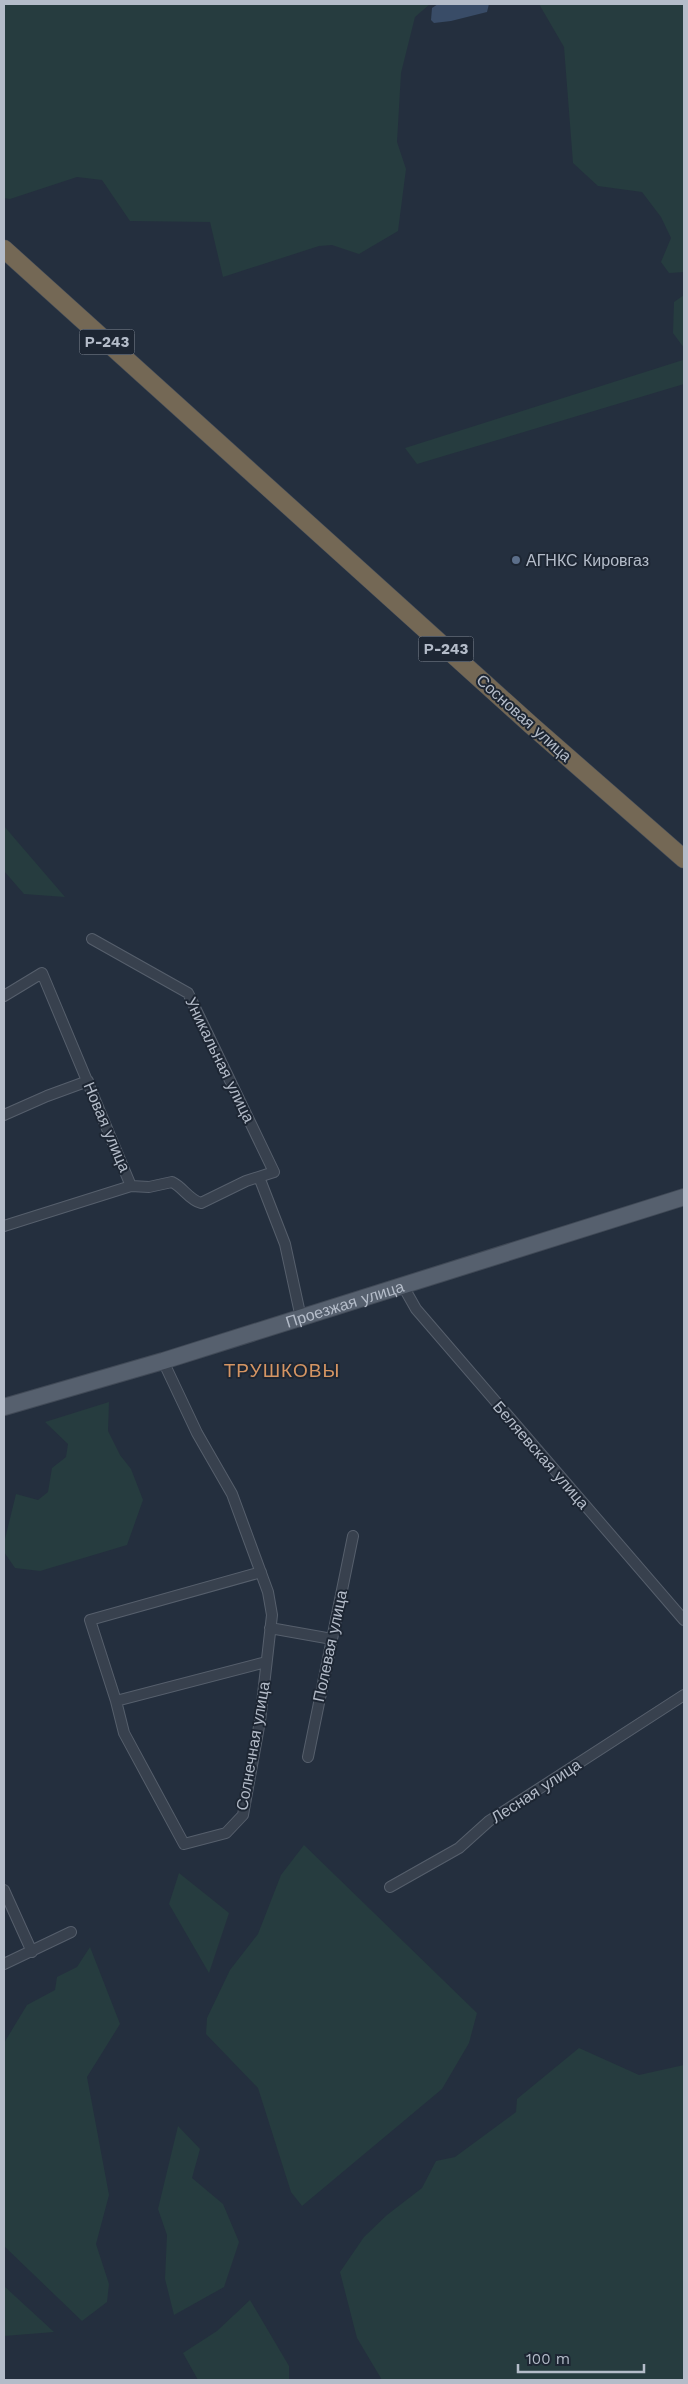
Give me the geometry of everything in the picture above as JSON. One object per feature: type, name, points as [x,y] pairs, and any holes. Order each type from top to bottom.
[{"type":"highway","name":"Сосновая улица","points":[[4,249],[509,705],[684,859]]},
{"type":"main road","name":"Проезжая улица","points":[[4,1407],[163,1362],[684,1197]]},
{"type":"street","name":"Уникальная улица","points":[[92,939],[188,992],[274,1172],[259,1177]]},
{"type":"street","name":"Новая улица","points":[[4,996],[42,973],[131,1186],[4,1226]]},
{"type":"street","points":[[4,1115],[47,1096],[88,1082]]},
{"type":"street","points":[[131,1186],[149,1187],[172,1182],[180,1186],[193,1202],[200,1203],[259,1177],[284,1244],[301,1318]]},
{"type":"street","name":"Беляевская улица","points":[[403,1286],[409,1299],[434,1330],[684,1620]]},
{"type":"street","name":"Солнечная улица","points":[[163,1362],[197,1432],[232,1494],[261,1572],[272,1615],[260,1722],[243,1815],[226,1833],[184,1844],[124,1733],[116,1701],[90,1620],[261,1572]]},
{"type":"street","name":"Полевая улица","points":[[308,1757],[353,1536]]},
{"type":"street","points":[[270,1628],[332,1639]]},
{"type":"street","name":"Солнечная улица","points":[[116,1701],[266,1662]]},
{"type":"street","name":"Лесная улица","points":[[390,1887],[459,1848],[489,1821],[684,1695]]},
{"type":"street","points":[[4,1890],[32,1952]]},
{"type":"street","points":[[4,1964],[71,1932]]},
{"type":"green space","points":[[4,4],[430,4],[415,17],[401,73],[397,142],[406,169],[398,231],[359,254],[332,245],[319,246],[223,277],[210,222],[130,221],[102,180],[77,177],[10,199],[4,198]]},
{"type":"green space","points":[[539,4],[684,4],[684,272],[669,273],[661,262],[671,238],[661,217],[642,192],[598,186],[573,163],[564,47]]},
{"type":"green space","points":[[684,295],[684,348],[673,333],[674,302]]},
{"type":"green space","points":[[683,360],[684,384],[417,464],[405,448]]},
{"type":"green space","points":[[4,826],[65,897],[24,894],[4,871]]},
{"type":"green space","points":[[109,1402],[108,1431],[120,1455],[131,1469],[143,1500],[127,1545],[40,1571],[15,1568],[4,1552],[4,1543],[16,1494],[38,1500],[48,1492],[52,1468],[66,1457],[68,1444],[45,1422]]},
{"type":"green space","points":[[304,1845],[477,2013],[469,2043],[442,2089],[302,2206],[291,2192],[258,2088],[206,2034],[207,2018],[230,1970],[258,1934],[281,1875]]},
{"type":"green space","points":[[179,1873],[229,1913],[209,1973],[169,1904]]},
{"type":"green space","points":[[90,1947],[120,2024],[87,2077],[109,2195],[96,2244],[109,2284],[107,2302],[82,2321],[4,2246],[4,2043],[27,2005],[55,1990],[57,1977],[77,1967]]},
{"type":"green space","points":[[579,2048],[639,2075],[684,2065],[684,2380],[382,2380],[357,2338],[340,2272],[364,2237],[387,2215],[422,2188],[436,2161],[455,2157],[516,2112],[517,2099]]},
{"type":"green space","points":[[178,2126],[200,2149],[192,2178],[223,2204],[239,2242],[224,2287],[174,2315],[165,2279],[167,2235],[158,2209]]},
{"type":"green space","points":[[4,2286],[54,2332],[4,2336]]},
{"type":"green space","points":[[250,2300],[289,2366],[289,2380],[198,2380],[183,2353],[217,2331]]},
{"type":"water","points":[[438,4],[489,4],[487,12],[434,23],[431,20],[432,8]]},
{"type":"place","name":"АГНКС Кировгаз","points":[[516,560]]},
{"type":"district","name":"ТРУШКОВЫ","points":[[282,1370]]}]
